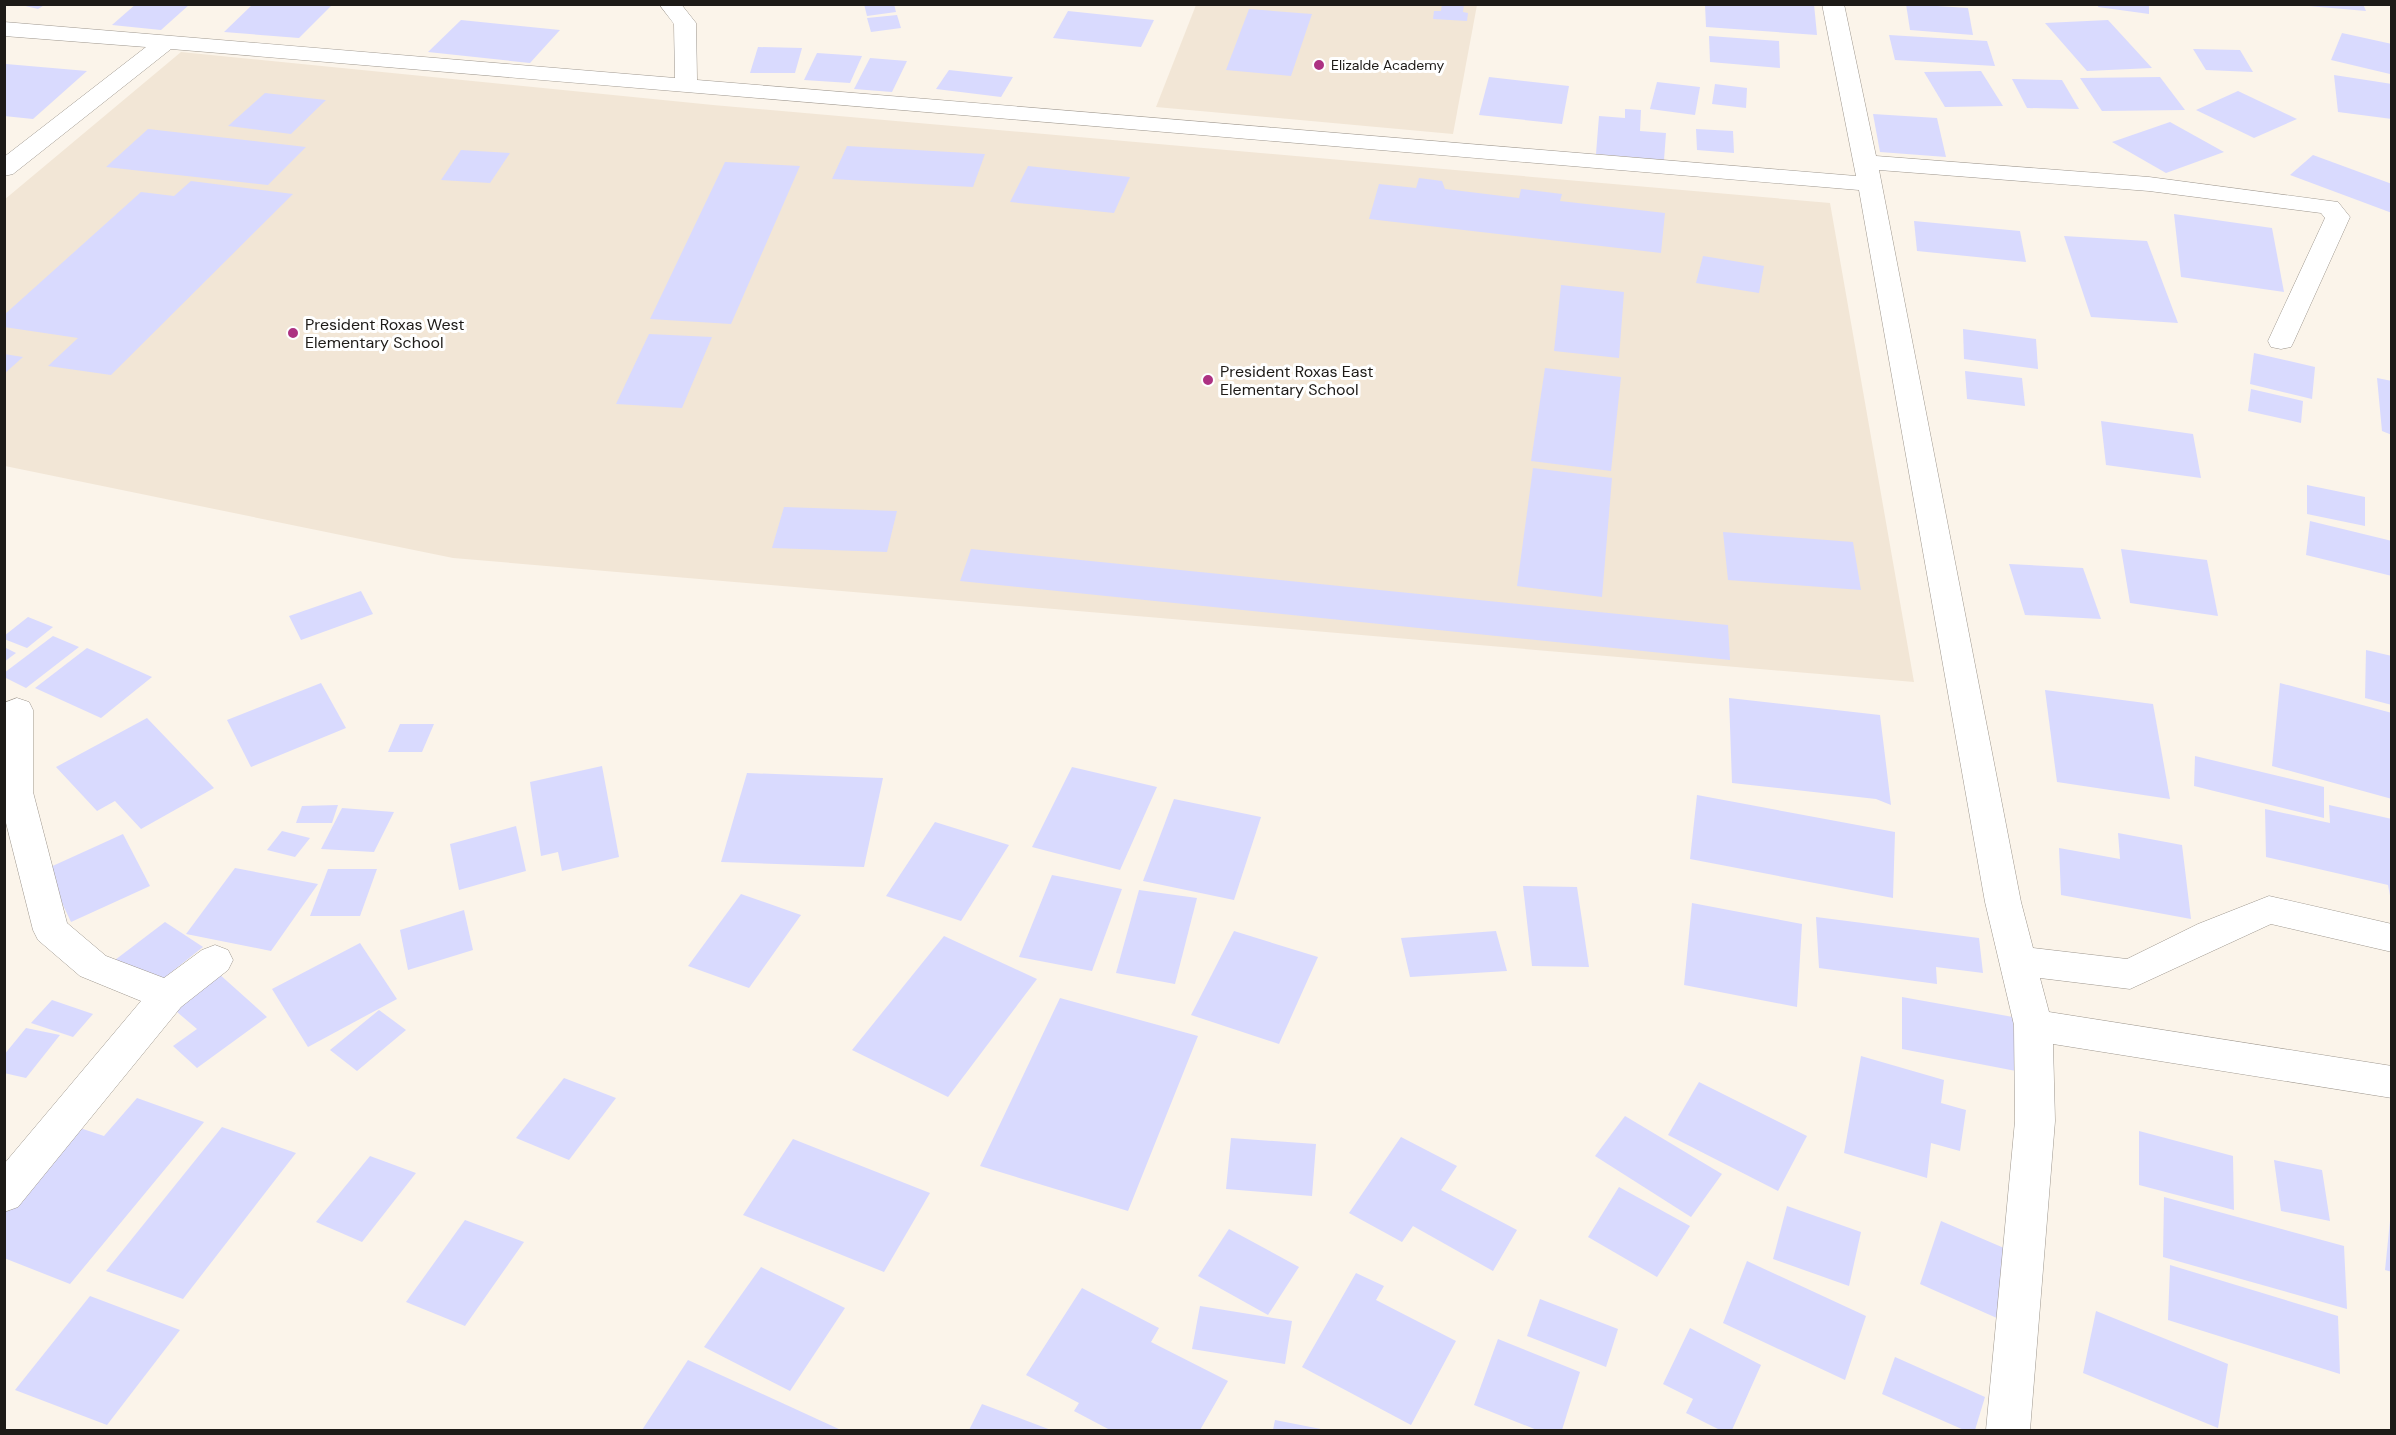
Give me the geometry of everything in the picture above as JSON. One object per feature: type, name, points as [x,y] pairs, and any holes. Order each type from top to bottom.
[{"type":"street","points":[[669,4],[685,23],[686,85]]},
{"type":"street","points":[[1833,4],[1868,173],[2000,890],[2032,1025],[2035,1121],[2008,1431]]},
{"type":"street","points":[[4,29],[686,85],[1868,173],[2149,184],[2329,207],[2338,217],[2281,341]]},
{"type":"street","points":[[4,169],[165,43]]},
{"type":"street","points":[[17,710],[16,792],[51,930],[93,966],[168,996]]},
{"type":"street","points":[[2016,961],[2130,974],[2211,934],[2269,910],[2391,938]]},
{"type":"street","points":[[4,1194],[168,996],[215,960]]},
{"type":"street","points":[[2032,1025],[2391,1082]]},
{"type":"shaded area","name":"Elizalde Academy","points":[[1196,5],[1477,5],[1453,134],[1156,107]]},
{"type":"shaded area","name":"President Roxas East Elementary School","points":[[181,52],[713,105],[1830,203],[1914,682],[453,558],[5,466],[4,200]]},
{"type":"building","points":[[17,4],[46,4],[38,9]]},
{"type":"building","points":[[136,4],[190,4],[161,30],[112,25]]},
{"type":"building","points":[[253,4],[331,6],[299,38],[224,32]]},
{"type":"building","points":[[864,4],[894,4],[896,12],[867,16]]},
{"type":"building","points":[[1442,4],[1464,4],[1463,12],[1468,13],[1467,21],[1433,19],[1434,11],[1441,11]]},
{"type":"building","points":[[1705,4],[1814,4],[1817,35],[1706,27]]},
{"type":"building","points":[[1906,4],[1968,8],[1973,35],[1910,30]]},
{"type":"building","points":[[2099,4],[2149,4],[2149,14],[2098,7]]},
{"type":"building","points":[[2309,4],[2363,4],[2366,11],[2309,6]]},
{"type":"building","points":[[1249,9],[1312,14],[1291,76],[1226,70]]},
{"type":"building","points":[[1068,11],[1154,20],[1141,47],[1053,38]]},
{"type":"building","points":[[897,15],[901,28],[871,32],[867,18]]},
{"type":"building","points":[[461,20],[560,30],[530,63],[428,52]]},
{"type":"building","points":[[2108,20],[2152,68],[2087,71],[2045,23]]},
{"type":"building","points":[[2342,33],[2392,44],[2390,74],[2331,60]]},
{"type":"building","points":[[1889,35],[1987,41],[1995,66],[1895,60]]},
{"type":"building","points":[[1709,36],[1779,41],[1780,68],[1710,62]]},
{"type":"building","points":[[758,47],[802,48],[795,73],[750,73]]},
{"type":"building","points":[[2193,49],[2240,50],[2253,72],[2206,70]]},
{"type":"building","points":[[817,53],[862,56],[850,83],[804,80]]},
{"type":"building","points":[[870,58],[907,61],[892,92],[854,89]]},
{"type":"building","points":[[6,64],[87,71],[33,119],[4,116]]},
{"type":"building","points":[[949,70],[1013,77],[1001,97],[936,89]]},
{"type":"building","points":[[1981,71],[2003,106],[1945,107],[1924,72]]},
{"type":"building","points":[[2334,75],[2392,84],[2392,119],[2338,112]]},
{"type":"building","points":[[1489,77],[1569,86],[1562,124],[1479,115]]},
{"type":"building","points":[[2160,77],[2185,110],[2102,111],[2080,78]]},
{"type":"building","points":[[2012,79],[2062,80],[2079,109],[2027,108]]},
{"type":"building","points":[[1657,82],[1700,87],[1695,115],[1650,109]]},
{"type":"building","points":[[1715,84],[1747,88],[1746,108],[1712,104]]},
{"type":"building","points":[[2238,91],[2297,119],[2254,138],[2196,110]]},
{"type":"building","points":[[265,93],[326,100],[291,134],[228,126]]},
{"type":"building","points":[[1625,109],[1641,110],[1640,131],[1666,133],[1664,160],[1596,154],[1599,116],[1625,118]]},
{"type":"building","points":[[1873,114],[1937,118],[1946,157],[1880,152]]},
{"type":"building","points":[[2170,122],[2224,152],[2166,173],[2112,142]]},
{"type":"building","points":[[148,129],[306,147],[268,185],[106,167]]},
{"type":"building","points":[[1696,129],[1733,131],[1734,153],[1697,150]]},
{"type":"building","points":[[847,146],[985,154],[973,187],[832,179]]},
{"type":"building","points":[[461,150],[510,153],[490,183],[441,180]]},
{"type":"building","points":[[2313,155],[2392,184],[2392,213],[2290,175]]},
{"type":"building","points":[[725,162],[800,166],[731,324],[650,319]]},
{"type":"building","points":[[1028,166],[1130,177],[1114,213],[1010,202]]},
{"type":"building","points":[[1419,178],[1442,181],[1445,189],[1519,198],[1521,189],[1562,194],[1560,201],[1665,213],[1661,253],[1369,219],[1379,184],[1416,188]]},
{"type":"building","points":[[191,181],[293,194],[111,375],[48,366],[78,338],[4,327],[4,315],[141,192],[174,196]]},
{"type":"building","points":[[2174,214],[2272,228],[2284,292],[2181,277]]},
{"type":"building","points":[[1914,221],[2020,231],[2026,262],[1917,251]]},
{"type":"building","points":[[2064,236],[2147,241],[2178,323],[2091,317]]},
{"type":"building","points":[[1703,256],[1764,266],[1759,293],[1696,283]]},
{"type":"building","points":[[1561,285],[1624,292],[1619,358],[1554,351]]},
{"type":"building","points":[[1963,329],[2036,339],[2038,369],[1964,359]]},
{"type":"building","points":[[649,334],[712,337],[682,408],[616,404]]},
{"type":"building","points":[[2254,353],[2315,367],[2312,399],[2250,384]]},
{"type":"building","points":[[4,354],[23,357],[4,374]]},
{"type":"building","points":[[1545,368],[1621,377],[1611,471],[1531,461]]},
{"type":"building","points":[[1965,371],[2022,378],[2025,406],[1967,399]]},
{"type":"building","points":[[2377,378],[2392,381],[2392,435],[2382,431]]},
{"type":"building","points":[[2251,389],[2303,401],[2301,423],[2248,411]]},
{"type":"building","points":[[2101,421],[2193,434],[2201,478],[2106,465]]},
{"type":"building","points":[[1533,468],[1612,478],[1602,597],[1517,586]]},
{"type":"building","points":[[2307,485],[2365,497],[2365,526],[2307,514]]},
{"type":"building","points":[[784,507],[897,511],[887,552],[772,548]]},
{"type":"building","points":[[2310,521],[2392,541],[2392,576],[2306,555]]},
{"type":"building","points":[[1723,532],[1853,542],[1861,590],[1728,580]]},
{"type":"building","points":[[971,549],[1728,625],[1730,660],[960,581]]},
{"type":"building","points":[[2121,549],[2207,560],[2218,616],[2130,603]]},
{"type":"building","points":[[2009,564],[2083,568],[2101,619],[2025,615]]},
{"type":"building","points":[[361,591],[373,614],[301,640],[289,616]]},
{"type":"building","points":[[28,617],[53,627],[27,648],[4,639],[4,636]]},
{"type":"building","points":[[53,636],[79,647],[26,688],[4,677],[4,673]]},
{"type":"building","points":[[4,647],[16,653],[4,662]]},
{"type":"building","points":[[87,648],[152,677],[101,718],[35,688]]},
{"type":"building","points":[[2366,650],[2392,656],[2392,705],[2365,698]]},
{"type":"building","points":[[321,683],[346,728],[251,767],[227,720]]},
{"type":"building","points":[[2280,683],[2392,713],[2392,799],[2272,766]]},
{"type":"building","points":[[2045,690],[2153,704],[2170,799],[2057,782]]},
{"type":"building","points":[[1729,698],[1880,715],[1891,805],[1876,799],[1732,783]]},
{"type":"building","points":[[147,718],[214,788],[141,829],[115,801],[97,811],[56,767]]},
{"type":"building","points":[[400,724],[434,724],[422,752],[388,752]]},
{"type":"building","points":[[2195,756],[2324,787],[2324,818],[2194,786]]},
{"type":"building","points":[[602,766],[619,857],[562,871],[558,852],[541,856],[530,782]]},
{"type":"building","points":[[1072,767],[1157,787],[1120,870],[1032,847]]},
{"type":"building","points":[[747,773],[883,778],[864,867],[721,862]]},
{"type":"building","points":[[1697,795],[1895,832],[1893,898],[1690,859]]},
{"type":"building","points":[[1174,799],[1261,817],[1234,900],[1143,881]]},
{"type":"building","points":[[338,805],[332,823],[296,823],[302,806]]},
{"type":"building","points":[[2329,805],[2392,819],[2392,906],[2388,885],[2266,857],[2265,809],[2330,823]]},
{"type":"building","points":[[342,808],[394,812],[374,852],[321,849]]},
{"type":"building","points":[[935,822],[1009,845],[961,921],[886,896]]},
{"type":"building","points":[[516,826],[526,871],[459,890],[450,844]]},
{"type":"building","points":[[282,831],[310,838],[295,857],[267,850]]},
{"type":"building","points":[[2118,833],[2182,845],[2191,919],[2061,895],[2059,848],[2120,859]]},
{"type":"building","points":[[123,834],[150,886],[71,922],[46,869]]},
{"type":"building","points":[[235,868],[318,884],[271,951],[186,934]]},
{"type":"building","points":[[328,869],[377,869],[360,916],[310,916]]},
{"type":"building","points":[[1052,875],[1122,889],[1092,971],[1019,957]]},
{"type":"building","points":[[1523,886],[1577,887],[1589,967],[1532,966]]},
{"type":"building","points":[[1139,890],[1197,898],[1175,984],[1116,973]]},
{"type":"building","points":[[741,894],[801,915],[749,988],[688,966]]},
{"type":"building","points":[[1692,903],[1802,924],[1797,1007],[1684,985]]},
{"type":"building","points":[[464,910],[473,950],[408,970],[400,930]]},
{"type":"building","points":[[1816,917],[1979,938],[1983,973],[1936,967],[1937,984],[1819,968]]},
{"type":"building","points":[[165,922],[203,947],[154,986],[115,960]]},
{"type":"building","points":[[1234,931],[1318,957],[1279,1044],[1191,1015]]},
{"type":"building","points":[[1496,931],[1507,971],[1410,977],[1401,938]]},
{"type":"building","points":[[944,936],[1037,979],[948,1097],[852,1050]]},
{"type":"building","points":[[360,943],[397,999],[308,1047],[272,989]]},
{"type":"building","points":[[218,973],[267,1017],[197,1068],[173,1046],[197,1029],[170,1006]]},
{"type":"building","points":[[1902,997],[2013,1017],[2016,1071],[1902,1049]]},
{"type":"building","points":[[1060,998],[1198,1036],[1128,1211],[980,1166]]},
{"type":"building","points":[[52,1000],[93,1014],[73,1037],[31,1023]]},
{"type":"building","points":[[379,1010],[406,1030],[357,1071],[330,1050]]},
{"type":"building","points":[[26,1028],[60,1035],[26,1078],[4,1073],[4,1055]]},
{"type":"building","points":[[1861,1056],[1944,1080],[1941,1103],[1966,1110],[1960,1151],[1931,1143],[1927,1178],[1844,1153]]},
{"type":"building","points":[[564,1078],[616,1098],[569,1160],[516,1138]]},
{"type":"building","points":[[1699,1082],[1807,1136],[1778,1191],[1668,1135]]},
{"type":"building","points":[[137,1098],[204,1122],[70,1284],[4,1258],[4,1210],[77,1127],[104,1136]]},
{"type":"building","points":[[1625,1116],[1722,1174],[1691,1217],[1595,1156]]},
{"type":"building","points":[[222,1127],[296,1153],[183,1299],[106,1271]]},
{"type":"building","points":[[2139,1131],[2233,1156],[2234,1210],[2139,1185]]},
{"type":"building","points":[[1401,1137],[1457,1166],[1441,1190],[1517,1230],[1493,1271],[1413,1226],[1402,1242],[1349,1213]]},
{"type":"building","points":[[1231,1138],[1316,1144],[1312,1196],[1226,1189]]},
{"type":"building","points":[[793,1139],[930,1193],[884,1272],[743,1215]]},
{"type":"building","points":[[370,1156],[416,1173],[362,1242],[316,1222]]},
{"type":"building","points":[[2274,1160],[2322,1170],[2330,1221],[2281,1211]]},
{"type":"building","points":[[1619,1187],[1690,1226],[1657,1277],[1588,1237]]},
{"type":"building","points":[[2164,1197],[2344,1246],[2347,1309],[2163,1257]]},
{"type":"building","points":[[1787,1206],[1861,1232],[1849,1286],[1773,1259]]},
{"type":"building","points":[[465,1220],[524,1242],[465,1326],[406,1302]]},
{"type":"building","points":[[1941,1221],[2018,1254],[1999,1319],[1920,1284]]},
{"type":"building","points":[[2390,1221],[2392,1221],[2392,1272],[2385,1270]]},
{"type":"building","points":[[1229,1229],[1299,1267],[1268,1315],[1198,1276]]},
{"type":"building","points":[[1747,1261],[1866,1316],[1845,1380],[1723,1323]]},
{"type":"building","points":[[2170,1265],[2338,1316],[2340,1374],[2168,1320]]},
{"type":"building","points":[[761,1267],[845,1308],[790,1391],[704,1347]]},
{"type":"building","points":[[1356,1273],[1384,1286],[1376,1300],[1456,1341],[1411,1425],[1302,1367]]},
{"type":"building","points":[[1082,1288],[1159,1328],[1151,1342],[1228,1381],[1200,1430],[1110,1430],[1074,1411],[1079,1403],[1026,1375]]},
{"type":"building","points":[[90,1296],[180,1330],[107,1425],[15,1390]]},
{"type":"building","points":[[1540,1299],[1618,1329],[1606,1367],[1527,1336]]},
{"type":"building","points":[[1200,1306],[1292,1321],[1285,1364],[1192,1349]]},
{"type":"building","points":[[2096,1311],[2228,1364],[2218,1428],[2083,1373]]},
{"type":"building","points":[[1690,1328],[1761,1365],[1732,1430],[1720,1430],[1686,1413],[1693,1399],[1663,1384]]},
{"type":"building","points":[[1498,1339],[1580,1372],[1562,1430],[1537,1430],[1474,1405]]},
{"type":"building","points":[[1895,1357],[1985,1397],[1975,1430],[1964,1430],[1882,1394]]},
{"type":"building","points":[[688,1360],[841,1430],[642,1430]]},
{"type":"building","points":[[982,1404],[1051,1430],[969,1430]]},
{"type":"building","points":[[1275,1420],[1321,1429],[1321,1430],[1273,1430]]},
{"type":"place","name":"Elizalde Academy","points":[[1319,65]]},
{"type":"place","name":"President Roxas West Elementary School","points":[[293,333]]},
{"type":"place","name":"President Roxas East Elementary School","points":[[1208,380]]}]
